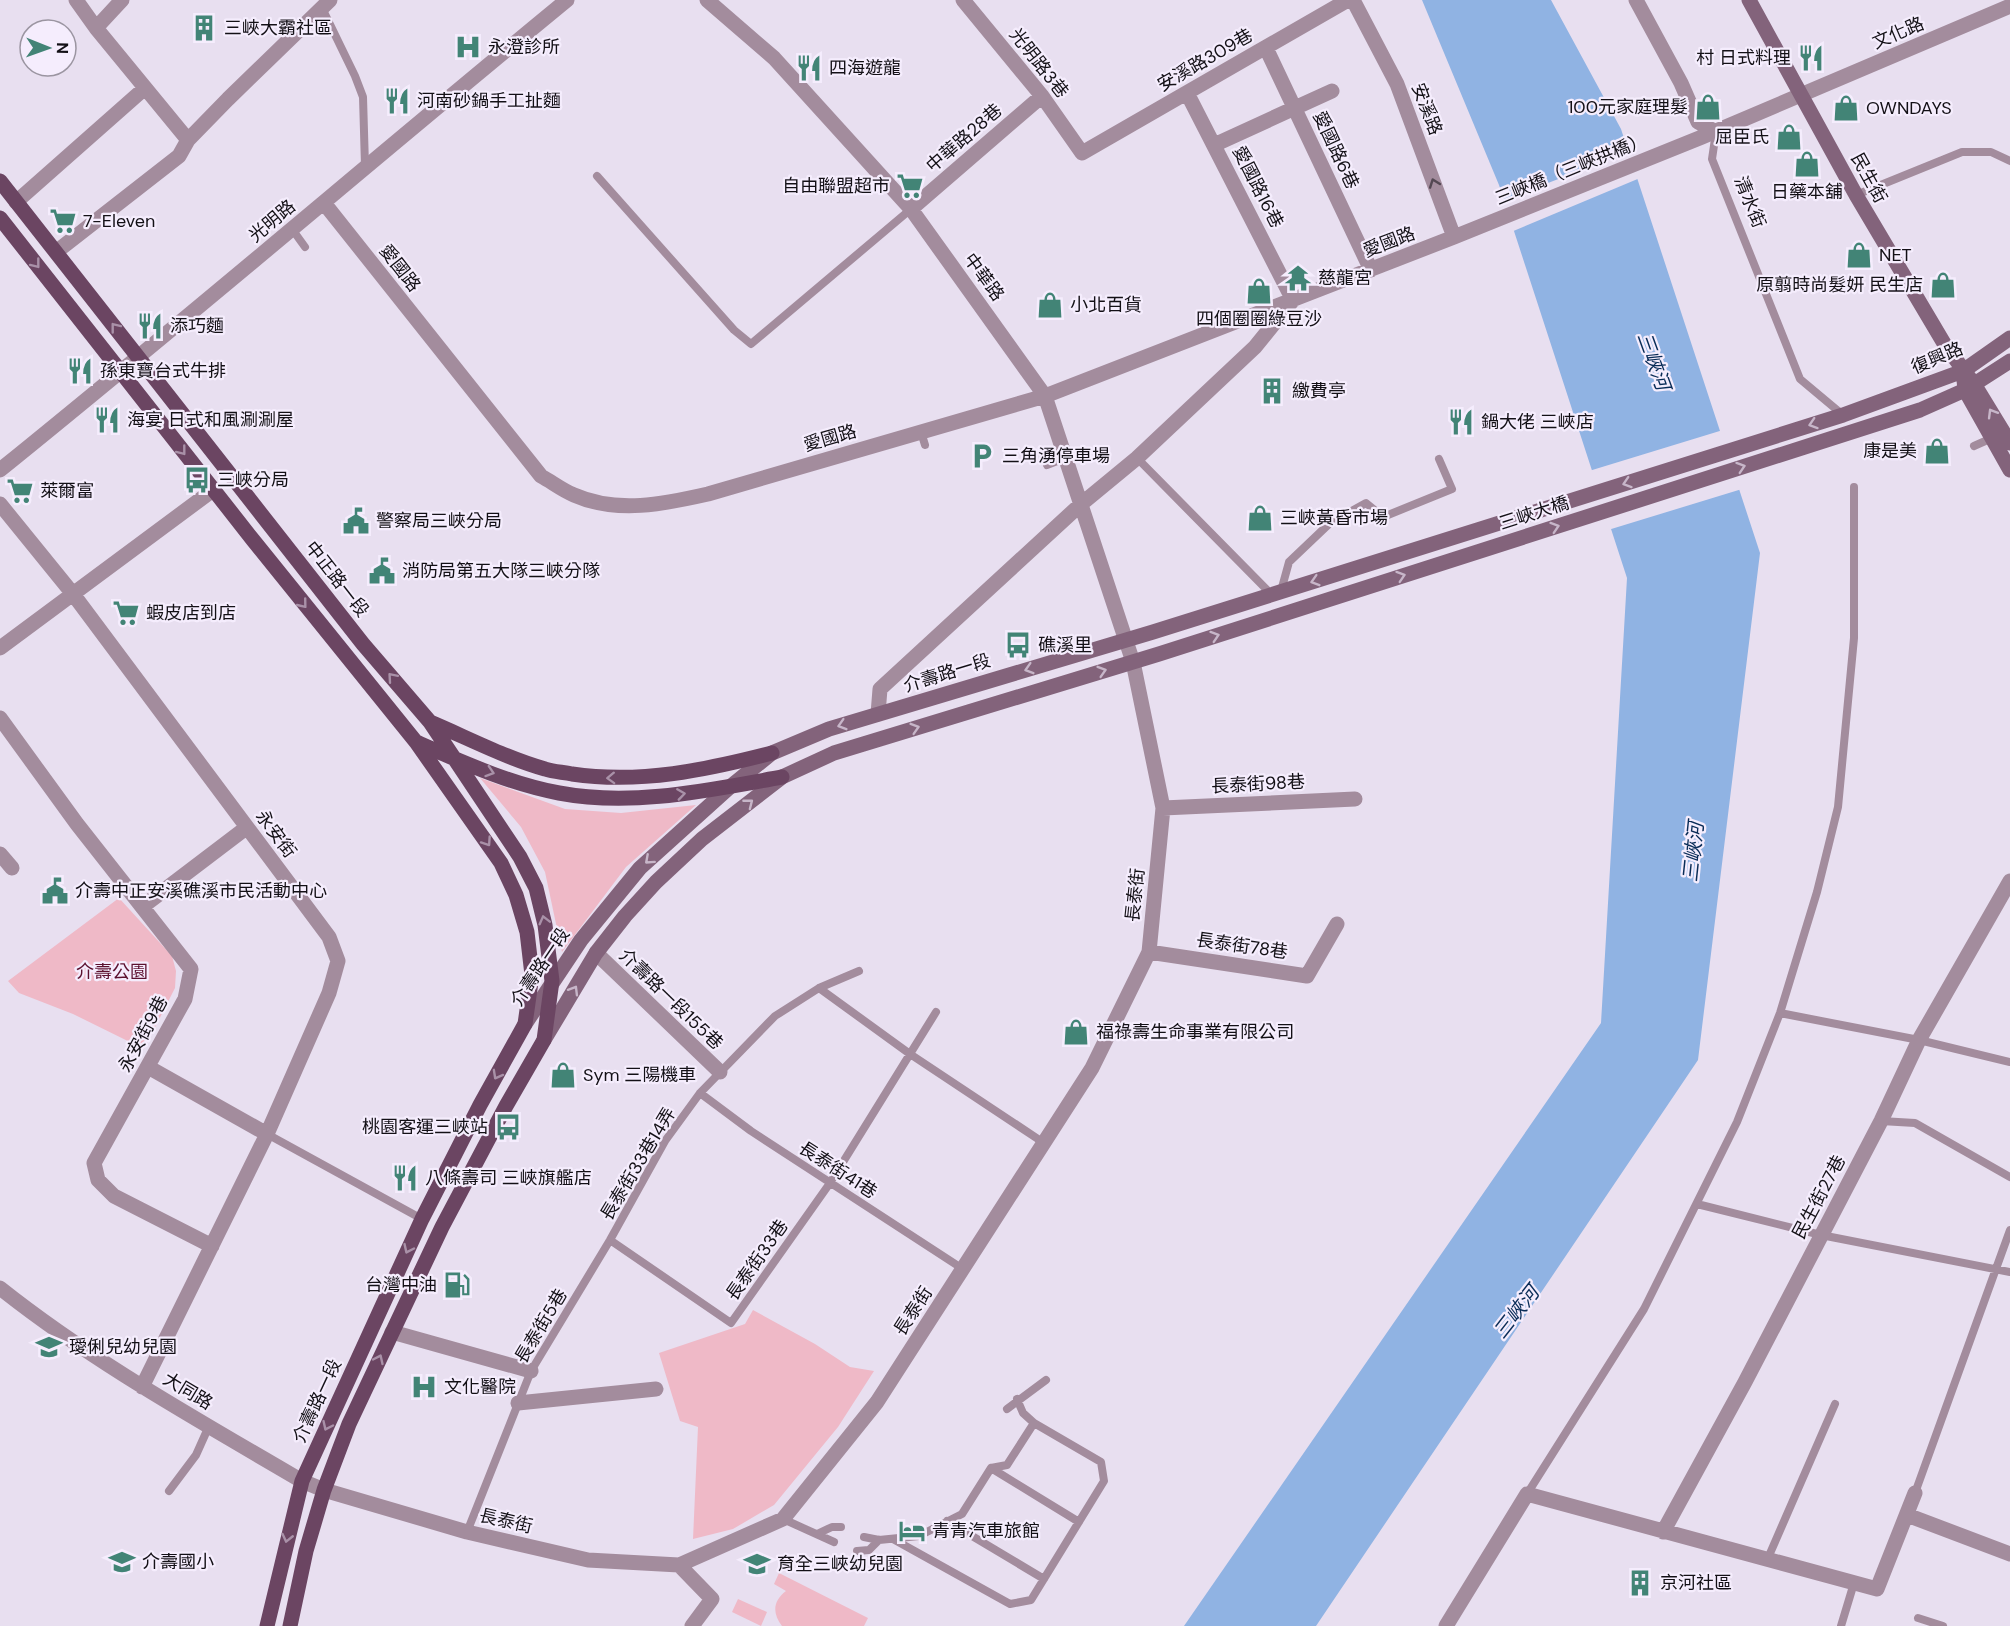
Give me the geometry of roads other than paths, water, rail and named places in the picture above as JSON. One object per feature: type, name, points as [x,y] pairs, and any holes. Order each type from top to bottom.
[{"type":"main road","name":"民生街","points":[[1749,0],[1856,195],[1945,345],[1963,371],[1992,438],[2010,470]]},
{"type":"main road","name":"中正路一段","points":[[0,181],[363,644],[430,722],[520,857],[536,888],[546,926],[552,981],[544,1040]]},
{"type":"main road","points":[[0,218],[213,490],[416,742],[501,863],[516,895],[526,932],[532,975],[525,1024]]},
{"type":"main road","name":"復興路","points":[[1908,391],[1963,371],[2010,338]]},
{"type":"main road","name":"復興路","points":[[1920,410],[1969,387],[2010,361]]},
{"type":"main road","name":"民生街","points":[[1969,387],[2010,443]]},
{"type":"main road","name":"三峽大橋","points":[[1153,632],[1843,415],[1908,391]]},
{"type":"main road","name":"三峽大橋","points":[[1133,662],[1920,410]]},
{"type":"main road","points":[[253,540],[270,526]]},
{"type":"main road","name":"介壽路一段","points":[[267,1626],[302,1481],[422,1220],[480,1105],[525,1024],[581,940],[640,868],[731,786],[772,753],[829,729],[1153,632]]},
{"type":"main road","points":[[290,1626],[306,1551],[324,1490],[349,1424],[392,1332],[442,1227],[506,1106],[596,953],[625,915],[702,839],[782,777],[834,753],[1133,662]]},
{"type":"main road","points":[[430,722],[546,770],[601,778],[673,775],[712,769],[772,753]]},
{"type":"main road","points":[[416,742],[520,783],[559,793],[607,798],[676,795],[782,777]]},
{"type":"street","points":[[76,0],[96,28],[188,140]]},
{"type":"street","points":[[96,28],[122,0]]},
{"type":"street","name":"光明路","points":[[0,471],[567,0]]},
{"type":"street","name":"中華路","points":[[707,0],[774,58],[860,148],[911,209],[1045,396],[1065,458],[1075,499],[1133,662]]},
{"type":"street","name":"光明路3巷","points":[[963,0],[1042,96],[1082,153]]},
{"type":"street","name":"安溪路309巷","points":[[1082,153],[1348,0]]},
{"type":"street","name":"安溪路","points":[[1353,0],[1397,84],[1454,237]]},
{"type":"street","points":[[1636,0],[1681,82],[1698,122],[1709,135]]},
{"type":"street","points":[[56,252],[179,156],[188,140],[326,4]]},
{"type":"street","name":"文化路","points":[[1709,135],[2010,6]]},
{"type":"street","name":"愛國路6巷","points":[[1266,48],[1371,270]]},
{"type":"street","points":[[16,202],[145,88]]},
{"type":"street","points":[[1214,145],[1332,91]]},
{"type":"street","name":"愛國路16巷","points":[[1187,93],[1293,300]]},
{"type":"street","name":"中華路28巷","points":[[911,209],[1042,96]]},
{"type":"street","name":"三峽橋（三峽拱橋）","points":[[1454,237],[1709,135]]},
{"type":"street","name":"愛國路","points":[[324,203],[541,476],[574,495],[612,506],[663,504],[923,438],[1045,396],[1454,237]]},
{"type":"street","points":[[878,714],[880,689],[905,660],[1075,499],[1137,458],[1232,373],[1293,300]]},
{"type":"street","points":[[0,648],[213,490]]},
{"type":"street","name":"永安街","points":[[0,504],[73,594],[329,937],[338,961],[329,993],[267,1134],[142,1387]]},
{"type":"street","name":"長泰街","points":[[324,1490],[467,1532],[588,1560],[679,1565],[783,1520],[877,1402],[963,1269],[1092,1068],[1149,952],[1163,808],[1133,662]]},
{"type":"street","name":"永安街9巷","points":[[0,718],[77,824],[191,969],[184,999],[94,1163],[98,1180],[114,1196],[212,1246]]},
{"type":"street","name":"長泰街98巷","points":[[1163,808],[1354,799]]},
{"type":"street","points":[[142,907],[246,828]]},
{"type":"street","points":[[0,854],[12,868]]},
{"type":"street","name":"民生街27巷","points":[[1663,1532],[1745,1382],[1881,1121],[1919,1040],[2010,880]]},
{"type":"street","name":"長泰街78巷","points":[[1149,952],[1306,976],[1337,924]]},
{"type":"street","name":"介壽路一段155巷","points":[[596,953],[720,1072]]},
{"type":"street","points":[[148,1067],[267,1134]]},
{"type":"street","name":"大同路","points":[[0,1288],[26,1309],[142,1387],[302,1481],[324,1490]]},
{"type":"street","points":[[392,1332],[531,1371]]},
{"type":"street","points":[[518,1403],[656,1389]]},
{"type":"street","points":[[1446,1626],[1527,1494],[1877,1589],[1915,1493]]},
{"type":"street","points":[[1907,1515],[2010,1554]]},
{"type":"street","points":[[679,1565],[712,1599],[692,1626]]},
{"type":"lane","points":[[326,4],[363,97],[365,166]]},
{"type":"lane","name":"清水街","points":[[1709,135],[1712,159],[1800,379],[1843,415]]},
{"type":"lane","points":[[1856,195],[1962,152],[1991,152],[2010,161]]},
{"type":"lane","points":[[597,176],[734,330],[752,345],[911,209]]},
{"type":"lane","points":[[292,229],[305,247]]},
{"type":"lane","points":[[1974,446],[1992,438]]},
{"type":"lane","points":[[1047,465],[1065,458]]},
{"type":"lane","points":[[1137,458],[1276,593],[1289,562],[1330,523],[1366,503],[1383,517],[1452,489],[1439,459]]},
{"type":"lane","points":[[1527,1494],[1644,1309],[1737,1122],[1780,1013],[1817,892],[1838,807],[1854,638],[1854,487]]},
{"type":"lane","name":"長泰街33巷14弄","points":[[610,1240],[665,1141],[700,1093],[775,1016],[819,988],[860,971]]},
{"type":"lane","points":[[819,988],[910,1054],[1044,1143]]},
{"type":"lane","points":[[830,1183],[936,1012]]},
{"type":"lane","points":[[1780,1013],[1919,1040],[2010,1062]]},
{"type":"lane","name":"長泰街41巷","points":[[700,1093],[751,1131],[963,1269]]},
{"type":"lane","points":[[1881,1121],[1915,1124],[2010,1177]]},
{"type":"lane","points":[[267,1134],[422,1220]]},
{"type":"lane","name":"長泰街33巷","points":[[610,1240],[731,1323],[830,1183]]},
{"type":"lane","points":[[1696,1204],[1821,1235],[2010,1272]]},
{"type":"lane","points":[[1915,1493],[2010,1230]]},
{"type":"lane","name":"長泰街5巷","points":[[467,1532],[531,1371],[610,1240]]},
{"type":"lane","points":[[1007,1409],[1017,1399],[1046,1380]]},
{"type":"lane","points":[[893,1539],[1010,1604],[1031,1600],[1104,1481],[1101,1462],[1034,1423],[1023,1413],[1017,1399]]},
{"type":"lane","points":[[1768,1558],[1835,1404]]},
{"type":"lane","points":[[864,1537],[879,1540],[920,1536],[962,1514],[991,1468],[1007,1465],[1034,1423]]},
{"type":"lane","points":[[169,1491],[196,1455],[209,1426]]},
{"type":"lane","points":[[991,1468],[1079,1522]]},
{"type":"lane","points":[[783,1520],[834,1542]]},
{"type":"lane","points":[[947,1521],[1044,1579]]},
{"type":"lane","points":[[817,1534],[832,1527],[841,1527]]},
{"type":"lane","points":[[857,1551],[869,1550],[879,1540]]},
{"type":"lane","points":[[1841,1626],[1854,1583]]},
{"type":"lane","points":[[1918,1618],[1943,1626]]},
{"type":"water","name":"三峽河","points":[[1422,0],[1551,0],[1621,129],[1760,553],[1698,1060],[1316,1626],[1184,1626],[1601,1023],[1627,578],[1499,185]]},
{"type":"place","name":"三峽大霸社區","points":[[204,28]]},
{"type":"place","name":"永澄診所","points":[[468,47]]},
{"type":"place","name":"村 日式料理","points":[[1811,58]]},
{"type":"place","name":"四海遊龍","points":[[809,68]]},
{"type":"place","name":"河南砂鍋手工扯麵","points":[[397,101]]},
{"type":"place","name":"100元家庭理髮","points":[[1708,107]]},
{"type":"place","name":"OWNDAYS","points":[[1846,108]]},
{"type":"place","name":"屈臣氏","points":[[1789,137]]},
{"type":"place","name":"日藥本舖","points":[[1807,164]]},
{"type":"place","name":"自由聯盟超市","points":[[910,186]]},
{"type":"place","name":"7-Eleven","points":[[63,221]]},
{"type":"place","name":"NET","points":[[1859,255]]},
{"type":"place","name":"慈龍宮","points":[[1298,278]]},
{"type":"place","name":"原翦時尚髮妍 民生店","points":[[1943,285]]},
{"type":"place","name":"四個圈圈綠豆沙","points":[[1259,291]]},
{"type":"place","name":"小北百貨","points":[[1050,305]]},
{"type":"place","name":"添巧麵","points":[[150,326]]},
{"type":"place","name":"孫東寶台式牛排","points":[[80,371]]},
{"type":"place","name":"繳費亭","points":[[1272,391]]},
{"type":"place","name":"海宴 日式和風涮涮屋","points":[[107,420]]},
{"type":"place","name":"鍋大佬 三峽店","points":[[1461,422]]},
{"type":"place","name":"康是美","points":[[1937,451]]},
{"type":"place","name":"三角湧停車場","points":[[982,456]]},
{"type":"place","name":"三峽分局","points":[[197,480]]},
{"type":"place","name":"萊爾富","points":[[20,491]]},
{"type":"place","name":"三峽黃昏市場","points":[[1260,518]]},
{"type":"place","name":"警察局三峽分局","points":[[356,521]]},
{"type":"place","name":"消防局第五大隊三峽分隊","points":[[382,571]]},
{"type":"place","name":"蝦皮店到店","points":[[126,613]]},
{"type":"place","name":"礁溪里","points":[[1018,645]]},
{"type":"place","name":"介壽中正安溪礁溪市民活動中心","points":[[55,891]]},
{"type":"place","name":"福祿壽生命事業有限公司","points":[[1076,1032]]},
{"type":"place","name":"Sym 三陽機車","points":[[563,1075]]},
{"type":"place","name":"桃園客運三峽站","points":[[508,1127]]},
{"type":"place","name":"八條壽司 三峽旗艦店","points":[[405,1178]]},
{"type":"place","name":"台灣中油","points":[[457,1285]]},
{"type":"place","name":"璦俐兒幼兒園","points":[[49,1347]]},
{"type":"place","name":"文化醫院","points":[[424,1387]]},
{"type":"place","name":"青青汽車旅館","points":[[912,1531]]},
{"type":"place","name":"介壽國小","points":[[122,1562]]},
{"type":"place","name":"育全三峽幼兒園","points":[[757,1564]]},
{"type":"place","name":"京河社區","points":[[1640,1583]]},
{"type":"park label","name":"介壽公園","points":[[112,972]]}]
